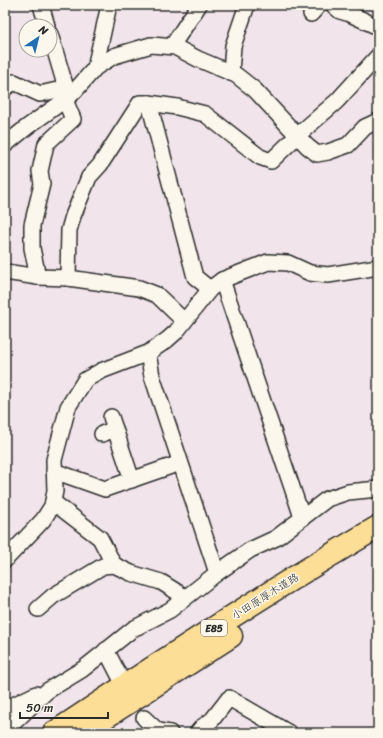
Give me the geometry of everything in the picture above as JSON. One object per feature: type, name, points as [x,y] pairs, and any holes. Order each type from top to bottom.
[{"type":"highway","name":"小田原厚木道路","points":[[54,733],[152,668],[321,561],[378,527]]},
{"type":"highway","name":"小田原厚木道路","points":[[81,733],[328,574],[378,544]]},
{"type":"street","points":[[41,5],[45,18]]},
{"type":"street","points":[[95,68],[109,5]]},
{"type":"street","points":[[172,46],[199,5]]},
{"type":"street","points":[[231,73],[233,46],[247,5]]},
{"type":"street","points":[[333,5],[340,12],[350,14],[378,27]]},
{"type":"street","points":[[5,145],[69,93],[95,68],[114,56],[151,45],[175,46],[198,59],[236,75],[255,90],[298,134],[307,146],[317,154],[348,145],[365,127],[378,121]]},
{"type":"street","points":[[68,278],[69,230],[73,216],[89,177],[100,165],[140,103],[177,107],[204,114],[260,157],[271,161],[298,134],[337,101],[378,56]]},
{"type":"street","points":[[38,277],[32,248],[32,225],[42,184],[40,171],[46,144],[73,119],[69,93],[58,58]]},
{"type":"street","points":[[5,88],[14,82],[40,94],[69,93]]},
{"type":"street","points":[[149,103],[195,277],[210,289]]},
{"type":"street","points":[[5,560],[43,520],[52,506],[55,491],[54,460],[68,407],[85,380],[101,371],[148,353],[176,332],[210,289],[222,280],[268,262],[288,263],[310,273],[328,275],[378,267]]},
{"type":"street","points":[[5,272],[38,277],[68,278],[139,288],[158,295],[184,321]]},
{"type":"street","points":[[222,280],[302,517]]},
{"type":"street","points":[[148,353],[152,376],[217,573]]},
{"type":"street","points":[[109,426],[132,480]]},
{"type":"street","points":[[54,471],[105,489],[180,463]]},
{"type":"street","points":[[5,731],[47,691],[83,669],[133,629],[170,610],[217,573],[250,550],[276,538],[302,517],[327,500],[348,492],[378,489]]},
{"type":"street","points":[[53,502],[100,538],[114,565]]},
{"type":"street","points":[[38,609],[53,596],[103,566],[114,565],[131,573],[161,582],[185,598]]},
{"type":"street","points":[[106,650],[121,679]]},
{"type":"street","points":[[5,709],[35,694],[47,691]]},
{"type":"street","points":[[197,733],[202,727],[212,720],[229,698],[289,733]]},
{"type":"street","points":[[144,718],[158,732],[170,733]]}]
